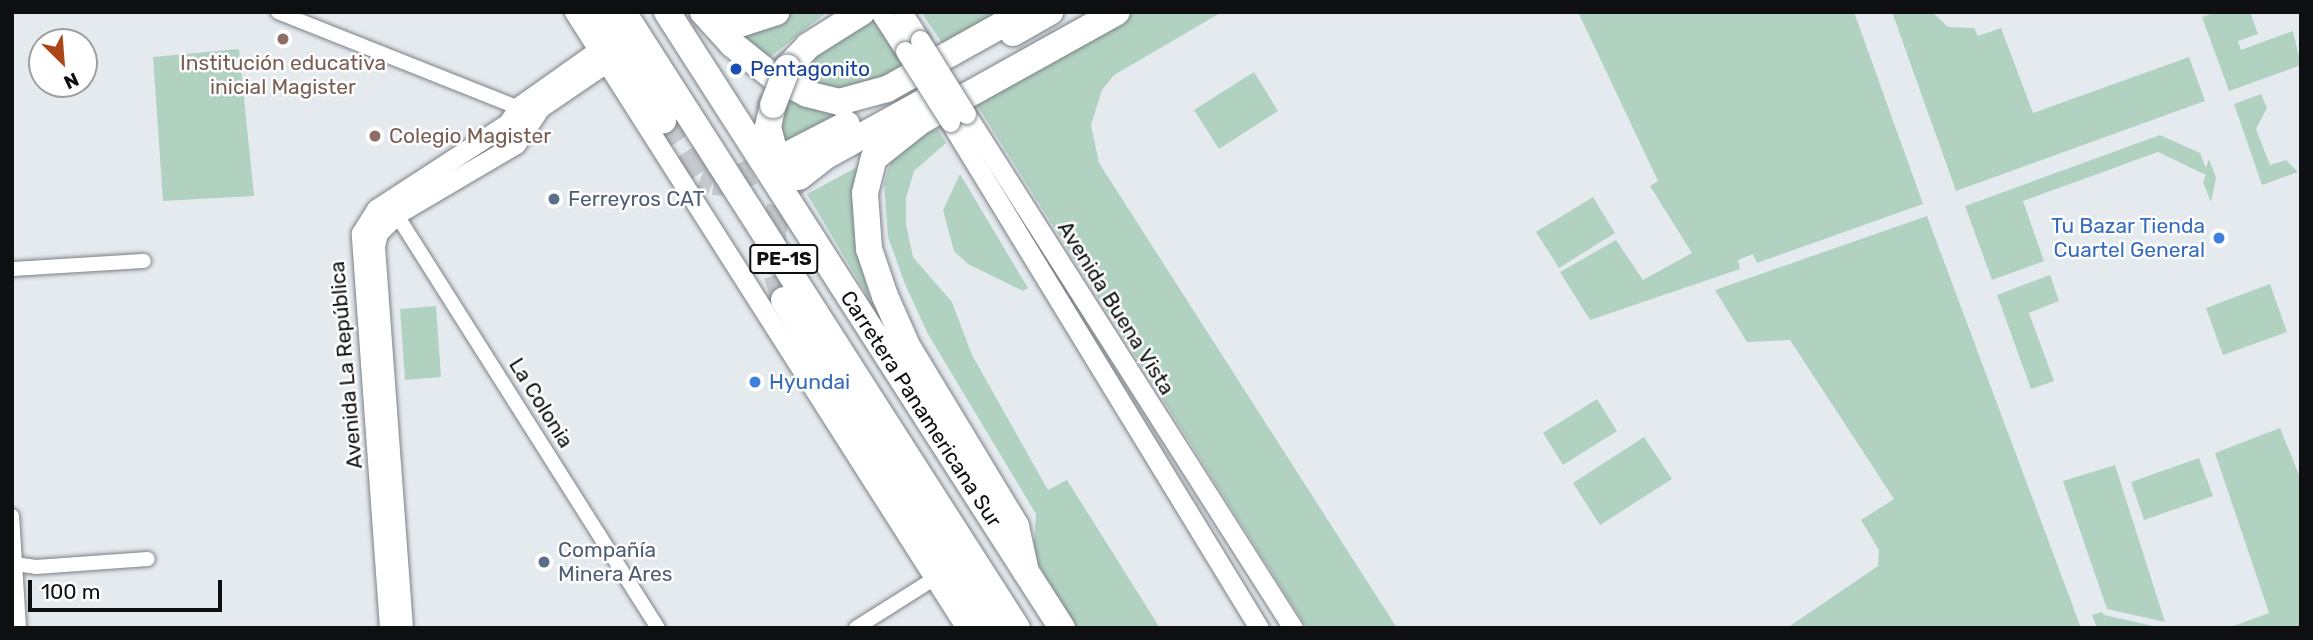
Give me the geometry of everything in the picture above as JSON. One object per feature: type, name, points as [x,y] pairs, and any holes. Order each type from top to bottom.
[{"type":"highway","points":[[597,12],[663,120]]},
{"type":"highway","name":"Carretera Panamericana Sur","points":[[623,12],[1017,628]]},
{"type":"highway","name":"Carretera Panamericana Sur","points":[[667,12],[1062,628]]},
{"type":"highway","points":[[702,12],[732,44],[772,76],[807,94],[839,102],[867,97],[900,83],[1025,12]]},
{"type":"highway","points":[[716,12],[743,23],[776,12]]},
{"type":"highway","points":[[830,266],[788,194],[770,142],[773,105],[787,68],[808,46],[862,12]]},
{"type":"highway","points":[[1050,12],[794,165],[833,152],[1087,12]]},
{"type":"highway","points":[[1026,572],[1016,526],[908,348],[885,296],[869,249],[865,193],[874,158],[921,121],[1117,12]]},
{"type":"highway","points":[[784,300],[988,628]]},
{"type":"street","points":[[278,12],[527,110]]},
{"type":"street","points":[[574,12],[966,628]]},
{"type":"street","name":"Avenida Buena Vista","points":[[880,12],[913,45]]},
{"type":"street","name":"Avenida Buena Vista","points":[[902,12],[913,45],[958,118],[1118,403],[1259,628]]},
{"type":"street","name":"Avenida La República","points":[[388,628],[359,244],[366,220],[393,208],[602,56]]},
{"type":"street","name":"Avenida Buena Vista","points":[[958,118],[1142,390],[1293,628]]},
{"type":"street","name":"Avenida La República","points":[[393,208],[375,246],[403,628]]},
{"type":"street","name":"La Colonia","points":[[393,208],[658,628]]},
{"type":"street","points":[[12,269],[144,261]]},
{"type":"street","points":[[1118,403],[1142,390]]},
{"type":"street","points":[[12,516],[19,628]]},
{"type":"street","points":[[15,565],[36,567],[148,559]]},
{"type":"street","points":[[856,628],[935,578]]},
{"type":"green space","points":[[787,12],[827,12],[764,62],[730,34]]},
{"type":"green space","points":[[875,12],[909,64],[872,86],[830,92],[793,80],[827,41]]},
{"type":"green space","points":[[921,12],[1006,12],[944,46]]},
{"type":"green space","points":[[1135,12],[1222,12],[1114,75],[1102,90],[1091,125],[1099,163],[1397,628],[1307,628],[975,102]]},
{"type":"green space","points":[[1578,12],[1854,12],[1923,204],[1757,263],[1753,254],[1738,260],[1740,269],[1590,320],[1560,272],[1616,240],[1643,280],[1692,253],[1650,186],[1658,181]]},
{"type":"green space","points":[[1892,12],[1932,12],[1948,27],[1974,28],[1978,36],[2001,28],[2033,113],[2189,57],[2205,101],[1956,191]]},
{"type":"green space","points":[[2216,12],[2250,12],[2258,34],[2238,41],[2241,50],[2293,31],[2301,65],[2229,91],[2202,17]]},
{"type":"green space","points":[[239,49],[254,196],[163,201],[153,57]]},
{"type":"green space","points":[[1254,72],[1278,111],[1219,149],[1194,110]]},
{"type":"green space","points":[[2261,94],[2267,108],[2256,129],[2270,165],[2286,160],[2298,172],[2262,185],[2234,104]]},
{"type":"green space","points":[[786,95],[864,106],[784,146],[779,135]]},
{"type":"green space","points":[[938,129],[946,143],[914,171],[906,198],[906,224],[913,257],[952,302],[972,355],[1048,490],[1067,480],[1160,628],[1077,628],[1033,556],[1036,514],[928,334],[905,284],[888,237],[884,183],[892,157],[914,136]]},
{"type":"green space","points":[[2160,135],[2200,153],[2206,168],[2209,159],[2216,178],[2211,202],[2203,182],[2206,175],[2158,152],[2023,201],[2044,261],[1992,280],[1965,206]]},
{"type":"green space","points":[[861,165],[852,196],[857,246],[870,300],[807,194]]},
{"type":"green space","points":[[960,174],[1028,288],[1023,291],[968,264],[954,251],[943,210]]},
{"type":"green space","points":[[1593,197],[1615,233],[1559,268],[1536,232]]},
{"type":"green space","points":[[1927,216],[2081,628],[1787,628],[1878,566],[1879,550],[1861,520],[1894,499],[1790,340],[1747,342],[1715,290]]},
{"type":"green space","points":[[2050,275],[2059,301],[2029,313],[2054,381],[2031,389],[1997,295]]},
{"type":"green space","points":[[2270,284],[2287,332],[2223,355],[2206,308]]},
{"type":"green space","points":[[436,306],[441,377],[405,380],[400,309]]},
{"type":"green space","points":[[1597,399],[1617,431],[1563,465],[1543,433]]},
{"type":"green space","points":[[2280,428],[2301,480],[2301,628],[2228,628],[2269,613],[2215,453]]},
{"type":"green space","points":[[1644,437],[1672,479],[1600,525],[1573,483]]},
{"type":"green space","points":[[2199,458],[2213,496],[2144,520],[2131,482]]},
{"type":"green space","points":[[2115,465],[2165,622],[2107,609],[2063,481]]},
{"type":"green space","points":[[2102,612],[2104,615],[2162,628],[2097,628],[2092,615]]},
{"type":"tunnel","points":[[663,120],[701,177],[713,182],[728,183],[785,156]]},
{"type":"tunnel","points":[[784,300],[773,261],[773,232],[783,196],[796,181]]},
{"type":"place","name":"Institución educativa inicial Magister","points":[[283,39]]},
{"type":"place","name":"Pentagonito","points":[[736,69]]},
{"type":"place","name":"Colegio Magister","points":[[375,136]]},
{"type":"place","name":"Ferreyros CAT","points":[[554,199]]},
{"type":"place","name":"Tu Bazar Tienda Cuartel General","points":[[2219,238]]},
{"type":"place","name":"Hyundai","points":[[755,382]]},
{"type":"place","name":"Compañía Minera Ares","points":[[544,562]]}]
